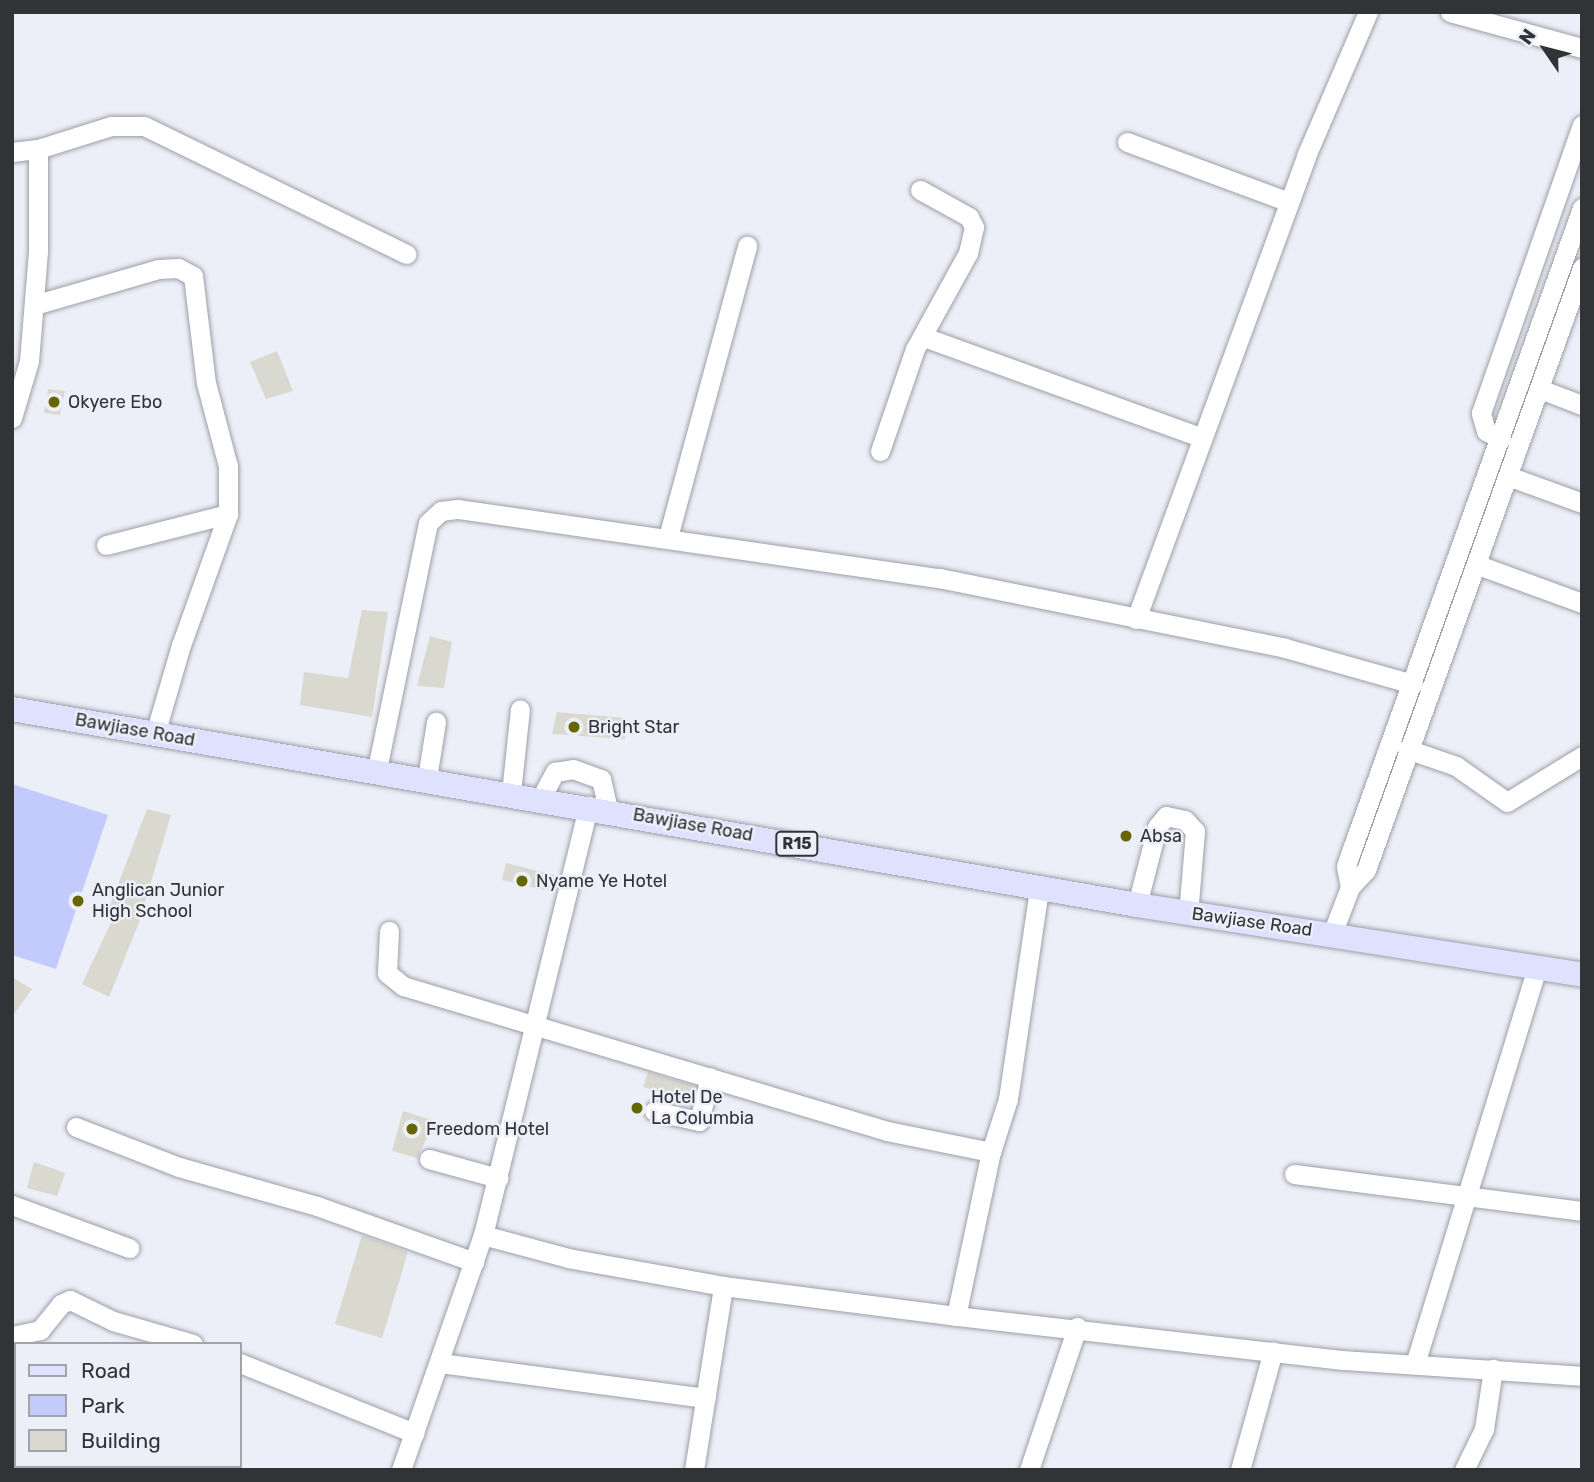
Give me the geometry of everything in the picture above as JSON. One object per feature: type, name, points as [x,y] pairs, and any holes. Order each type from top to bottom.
[{"type":"main road","name":"Bawjiase Road","points":[[12,709],[377,769],[1188,914],[1332,934],[1582,975]]},
{"type":"street","points":[[1136,619],[1289,202],[1367,12]]},
{"type":"street","points":[[1450,12],[1582,48]]},
{"type":"street","points":[[1501,439],[1480,423],[1481,413],[1582,125]]},
{"type":"street","points":[[12,152],[38,149],[111,126],[144,126],[407,254]]},
{"type":"street","points":[[1127,142],[1289,202]]},
{"type":"street","points":[[12,418],[29,361],[34,305],[38,149]]},
{"type":"street","points":[[880,451],[915,349],[925,337],[968,253],[974,227],[970,217],[920,190]]},
{"type":"street","points":[[1350,887],[1346,866],[1582,208]]},
{"type":"street","points":[[668,537],[747,246]]},
{"type":"street","points":[[34,305],[159,269],[178,268],[193,276],[206,383],[228,466],[228,514],[181,645],[155,734]]},
{"type":"street","points":[[1332,934],[1350,887],[1366,870],[1408,749],[1478,565],[1582,268]]},
{"type":"street","points":[[925,337],[1201,438]]},
{"type":"street","points":[[1540,388],[1582,405]]},
{"type":"street","points":[[1508,476],[1582,503]]},
{"type":"street","points":[[377,769],[433,516],[458,509],[668,537],[939,578],[1285,648],[1413,684]]},
{"type":"street","points":[[106,545],[228,514]]},
{"type":"street","points":[[1478,565],[1582,603]]},
{"type":"street","points":[[511,793],[520,709]]},
{"type":"street","points":[[427,778],[436,722]]},
{"type":"street","points":[[1408,749],[1456,766],[1507,802],[1582,756]]},
{"type":"street","points":[[401,1470],[483,1235],[533,1027],[598,808],[601,779],[573,769],[555,772],[541,798]]},
{"type":"street","points":[[1137,905],[1157,827],[1166,816],[1192,824],[1195,831],[1188,914]]},
{"type":"street","points":[[956,1316],[991,1152],[1008,1099],[1039,888]]},
{"type":"street","points":[[389,930],[387,973],[394,980],[533,1027],[887,1131],[991,1152]]},
{"type":"street","points":[[1415,1364],[1537,968]]},
{"type":"street","points":[[654,1111],[699,1121],[710,1077]]},
{"type":"street","points":[[76,1127],[179,1167],[317,1206],[474,1262]]},
{"type":"street","points":[[429,1159],[498,1178]]},
{"type":"street","points":[[1294,1174],[1467,1199],[1582,1211]]},
{"type":"street","points":[[12,1205],[129,1248]]},
{"type":"street","points":[[483,1235],[568,1258],[723,1286],[956,1316],[1077,1327],[1273,1351],[1582,1376]]},
{"type":"street","points":[[694,1470],[723,1286]]},
{"type":"street","points":[[12,1336],[40,1329],[61,1304],[71,1300],[113,1321],[186,1342]]},
{"type":"street","points":[[1029,1470],[1077,1327]]},
{"type":"street","points":[[1240,1470],[1273,1351]]},
{"type":"street","points":[[440,1363],[706,1398]]},
{"type":"street","points":[[242,1364],[414,1433]]},
{"type":"street","points":[[1464,1470],[1484,1429],[1493,1369]]},
{"type":"green space","points":[[12,784],[108,815],[56,969],[12,955]]},
{"type":"building","points":[[277,351],[293,391],[266,399],[250,362]]},
{"type":"building","points":[[48,389],[65,391],[60,415],[44,413]]},
{"type":"building","points":[[362,610],[388,612],[372,717],[300,705],[304,672],[348,678]]},
{"type":"building","points":[[430,636],[452,642],[444,688],[417,686]]},
{"type":"building","points":[[557,712],[625,718],[625,739],[552,734]]},
{"type":"building","points":[[147,809],[171,815],[138,925],[109,997],[82,984],[114,916],[107,913]]},
{"type":"building","points":[[506,863],[558,876],[554,892],[502,880]]},
{"type":"building","points":[[12,977],[32,989],[12,1017]]},
{"type":"building","points":[[648,1072],[695,1086],[691,1101],[643,1087]]},
{"type":"building","points":[[403,1111],[435,1121],[417,1158],[392,1151]]},
{"type":"building","points":[[34,1162],[65,1173],[57,1196],[27,1188]]},
{"type":"building","points":[[362,1235],[408,1252],[382,1338],[335,1324]]},
{"type":"place","name":"Okyere Ebo","points":[[54,402]]},
{"type":"place","name":"Bright Star","points":[[574,727]]},
{"type":"place","name":"Absa","points":[[1126,836]]},
{"type":"place","name":"Nyame Ye Hotel","points":[[522,881]]},
{"type":"place","name":"Anglican Junior High School","points":[[78,901]]},
{"type":"place","name":"Hotel De La Columbia","points":[[637,1108]]},
{"type":"place","name":"Freedom Hotel","points":[[412,1129]]}]
